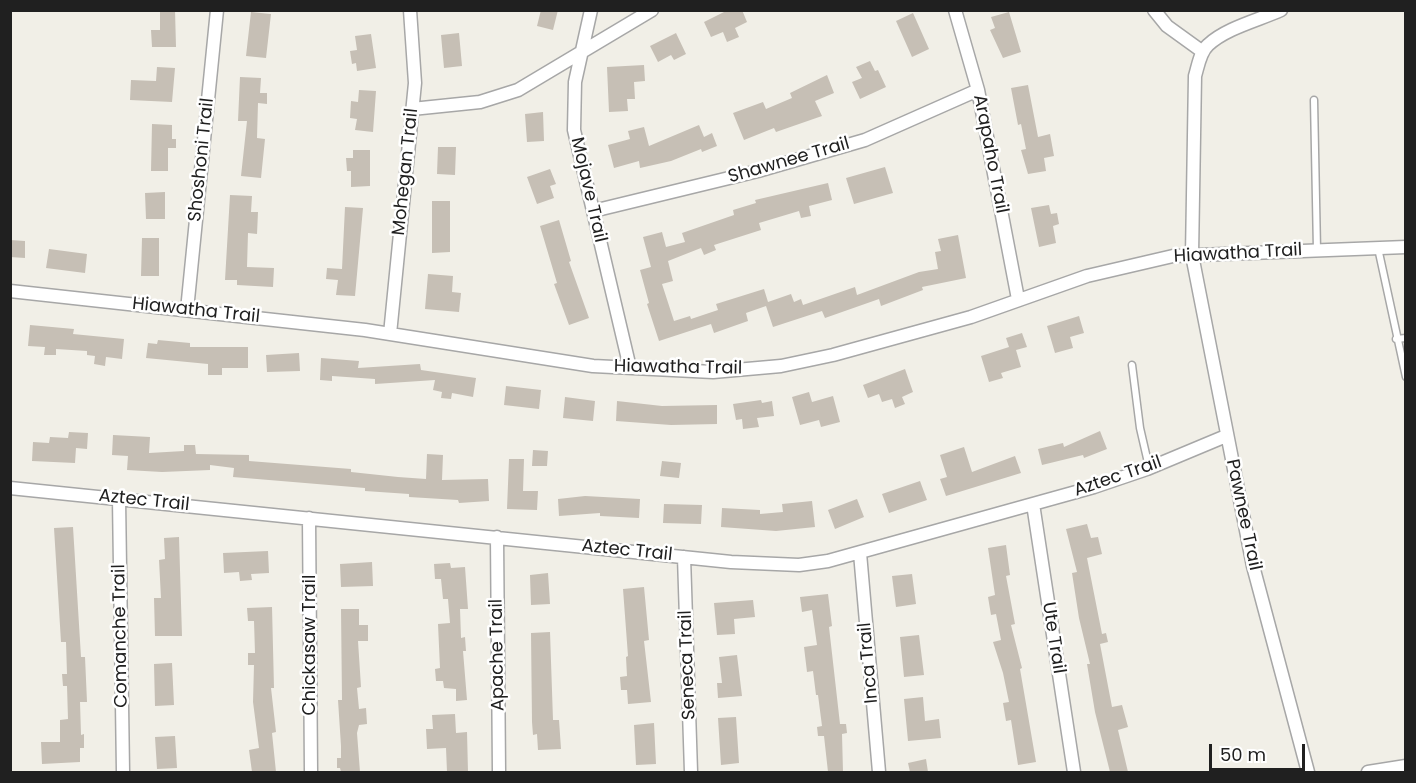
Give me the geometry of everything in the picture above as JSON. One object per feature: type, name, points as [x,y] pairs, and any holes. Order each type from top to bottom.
[{"type":"street","name":"Shoshoni Trail","points":[[187,310],[217,10]]},
{"type":"street","name":"Mohegan Trail","points":[[390,334],[415,83],[410,10]]},
{"type":"street","name":"Mojave Trail","points":[[591,10],[574,82],[574,130],[630,368]]},
{"type":"street","points":[[412,109],[480,102],[518,90],[652,10]]},
{"type":"street","name":"Arapaho Trail","points":[[955,10],[978,90],[1018,299]]},
{"type":"street","points":[[1154,10],[1167,26],[1203,52],[1208,45],[1222,36],[1275,12]]},
{"type":"street","name":"Pawnee Trail","points":[[1203,52],[1195,76],[1192,255],[1253,566],[1308,772]]},
{"type":"street","name":"Shawnee Trail","points":[[593,211],[758,171],[865,140],[978,90]]},
{"type":"street","name":"Hiawatha Trail","points":[[10,291],[390,334],[593,366],[713,372],[781,366],[833,355],[960,320],[1087,276],[1173,256],[1406,247]]},
{"type":"street","name":"Aztec Trail","points":[[10,488],[684,557],[799,565],[860,552],[1033,504],[1149,468],[1226,436]]},
{"type":"street","name":"Comanche Trail","points":[[119,499],[123,772]]},
{"type":"street","name":"Ute Trail","points":[[1033,504],[1074,772]]},
{"type":"street","name":"Chickasaw Trail","points":[[309,518],[311,772]]},
{"type":"street","name":"Apache Trail","points":[[497,537],[499,772]]},
{"type":"street","name":"Inca Trail","points":[[860,552],[879,772]]},
{"type":"street","name":"Seneca Trail","points":[[684,557],[691,772]]},
{"type":"street","points":[[1368,772],[1406,766]]},
{"type":"lane","points":[[1314,100],[1317,250]]},
{"type":"lane","points":[[1378,248],[1406,377]]},
{"type":"lane","points":[[1396,339],[1406,338]]},
{"type":"lane","points":[[1132,365],[1140,428],[1149,468]]},
{"type":"building","points":[[160,10],[175,10],[176,47],[152,47],[151,30],[160,30]]},
{"type":"building","points":[[541,10],[558,10],[553,30],[537,26]]},
{"type":"building","points":[[728,10],[742,10],[747,22],[735,28],[739,37],[727,42],[723,32],[711,37],[704,22]]},
{"type":"building","points":[[251,12],[271,14],[266,58],[246,56]]},
{"type":"building","points":[[1009,12],[1021,52],[1003,58],[990,30],[995,28],[991,17]]},
{"type":"building","points":[[913,13],[929,49],[912,57],[896,21]]},
{"type":"building","points":[[459,33],[462,66],[444,68],[441,35]]},
{"type":"building","points":[[676,33],[686,54],[674,60],[671,55],[658,62],[650,46]]},
{"type":"building","points":[[371,34],[376,68],[357,71],[356,63],[352,64],[350,51],[357,50],[355,36]]},
{"type":"building","points":[[870,61],[875,71],[878,70],[886,87],[860,99],[852,82],[862,78],[856,67]]},
{"type":"building","points":[[644,65],[645,81],[634,82],[635,99],[627,99],[628,111],[609,112],[607,67]]},
{"type":"building","points":[[157,67],[175,68],[172,102],[130,100],[131,80],[156,81]]},
{"type":"building","points":[[827,75],[834,93],[815,101],[822,116],[776,132],[774,128],[744,140],[733,113],[763,102],[766,109],[792,98],[790,93]]},
{"type":"building","points":[[240,77],[261,78],[260,93],[267,93],[267,104],[258,103],[257,138],[265,139],[261,178],[241,176],[247,121],[238,121]]},
{"type":"building","points":[[1028,85],[1038,137],[1050,134],[1054,156],[1044,158],[1046,171],[1028,174],[1021,150],[1026,149],[1021,124],[1018,125],[1011,88]]},
{"type":"building","points":[[359,90],[376,91],[373,132],[355,130],[357,119],[350,118],[351,101],[358,102]]},
{"type":"building","points":[[543,112],[544,141],[527,142],[525,114]]},
{"type":"building","points":[[152,124],[172,125],[172,139],[176,139],[176,148],[168,148],[168,171],[151,171]]},
{"type":"building","points":[[699,125],[704,137],[712,133],[717,146],[640,168],[639,161],[614,168],[608,145],[630,139],[628,131],[644,127],[649,146]]},
{"type":"building","points":[[438,147],[456,147],[455,175],[437,174]]},
{"type":"building","points":[[353,150],[370,150],[370,186],[351,187],[351,171],[347,171],[346,158],[353,158]]},
{"type":"building","points":[[885,167],[893,193],[854,204],[846,178]]},
{"type":"building","points":[[550,169],[556,184],[550,186],[554,198],[537,204],[527,177]]},
{"type":"building","points":[[828,183],[832,200],[809,206],[811,216],[801,218],[799,211],[759,223],[761,230],[714,245],[716,250],[704,255],[701,248],[668,261],[673,281],[662,284],[674,321],[690,316],[691,319],[718,310],[716,304],[764,289],[768,302],[791,294],[794,302],[801,299],[803,305],[855,287],[857,295],[919,272],[938,269],[935,252],[941,251],[938,239],[958,235],[966,278],[922,287],[923,290],[881,306],[879,299],[825,318],[822,311],[773,327],[766,306],[746,313],[748,321],[714,333],[711,324],[659,341],[647,304],[649,303],[640,270],[651,267],[643,237],[662,232],[666,247],[685,242],[682,233],[734,215],[733,210],[756,203],[755,200]]},
{"type":"building","points":[[165,192],[165,219],[146,219],[145,193]]},
{"type":"building","points":[[230,195],[252,196],[251,212],[258,212],[257,234],[248,233],[247,267],[274,268],[273,287],[237,285],[237,280],[225,280]]},
{"type":"building","points":[[432,201],[450,201],[450,252],[432,253]]},
{"type":"building","points":[[1049,205],[1051,214],[1057,213],[1059,224],[1053,226],[1056,243],[1039,247],[1031,208]]},
{"type":"building","points":[[345,207],[363,208],[355,296],[336,295],[338,280],[326,279],[327,268],[342,269]]},
{"type":"building","points":[[559,220],[571,261],[569,262],[589,318],[569,325],[554,284],[557,283],[540,226]]},
{"type":"building","points":[[142,238],[159,238],[159,276],[141,276]]},
{"type":"building","points":[[10,240],[25,241],[25,258],[10,257]]},
{"type":"building","points":[[49,249],[87,254],[85,273],[46,268]]},
{"type":"building","points":[[428,274],[453,276],[452,292],[461,293],[459,312],[425,309]]},
{"type":"building","points":[[1079,316],[1084,333],[1070,337],[1073,348],[1055,353],[1047,326]]},
{"type":"building","points":[[30,325],[74,329],[73,334],[124,339],[122,359],[106,357],[105,366],[94,364],[95,356],[87,355],[87,351],[56,349],[56,355],[44,355],[45,347],[28,346]]},
{"type":"building","points":[[1022,333],[1027,347],[1016,350],[1021,367],[1001,373],[1003,378],[989,382],[981,356],[1009,347],[1006,338]]},
{"type":"building","points":[[158,340],[190,343],[190,347],[248,347],[248,368],[222,368],[222,375],[208,375],[208,364],[146,358],[148,343],[157,344]]},
{"type":"building","points":[[299,353],[300,371],[267,372],[266,355]]},
{"type":"building","points":[[321,358],[359,361],[358,368],[420,364],[421,370],[476,378],[473,397],[452,393],[451,399],[441,398],[442,392],[433,390],[435,380],[375,384],[375,379],[332,376],[332,381],[320,380]]},
{"type":"building","points":[[905,369],[913,392],[902,397],[905,404],[895,408],[892,399],[882,402],[879,394],[868,398],[863,385]]},
{"type":"building","points":[[506,386],[541,390],[539,409],[504,405]]},
{"type":"building","points":[[809,392],[812,402],[833,396],[840,422],[821,427],[819,420],[800,425],[792,397]]},
{"type":"building","points":[[565,397],[595,401],[593,421],[563,418]]},
{"type":"building","points":[[761,400],[762,403],[772,401],[774,416],[757,418],[759,427],[743,429],[742,419],[736,420],[733,404]]},
{"type":"building","points":[[617,401],[662,406],[717,405],[717,424],[671,425],[616,421]]},
{"type":"building","points":[[1100,431],[1107,449],[1084,458],[1083,455],[1042,465],[1038,449],[1063,443],[1064,447]]},
{"type":"building","points":[[69,432],[88,433],[87,449],[76,448],[75,463],[32,461],[33,442],[49,443],[50,437],[68,438]]},
{"type":"building","points":[[113,435],[150,437],[149,453],[184,451],[184,445],[195,445],[196,454],[249,455],[249,461],[351,469],[351,472],[426,479],[427,454],[443,455],[442,480],[488,479],[489,501],[459,503],[458,500],[365,491],[365,488],[233,477],[234,468],[210,465],[210,470],[162,472],[127,470],[128,456],[112,455]]},
{"type":"building","points":[[964,447],[972,472],[1015,456],[1021,473],[946,496],[940,479],[947,477],[940,455]]},
{"type":"building","points":[[533,450],[548,451],[547,466],[532,466]]},
{"type":"building","points":[[509,459],[524,459],[523,491],[538,491],[537,510],[507,509]]},
{"type":"building","points":[[662,461],[681,463],[679,478],[660,476]]},
{"type":"building","points":[[920,481],[927,500],[889,513],[882,494]]},
{"type":"building","points":[[585,496],[640,499],[639,518],[600,516],[600,513],[559,516],[558,499]]},
{"type":"building","points":[[857,499],[864,517],[835,529],[828,510]]},
{"type":"building","points":[[812,501],[815,527],[776,531],[721,527],[722,508],[760,510],[760,514],[783,512],[782,504]]},
{"type":"building","points":[[664,504],[702,505],[701,524],[663,523]]},
{"type":"building","points":[[1087,524],[1091,538],[1098,537],[1102,554],[1087,558],[1102,634],[1106,633],[1108,642],[1100,644],[1112,707],[1122,705],[1128,727],[1118,730],[1128,772],[1110,772],[1095,712],[1087,664],[1090,664],[1079,618],[1072,573],[1077,572],[1066,529]]},
{"type":"building","points":[[73,527],[81,657],[85,657],[87,702],[80,702],[81,735],[84,734],[84,748],[80,748],[80,762],[42,764],[41,742],[60,742],[60,720],[68,719],[67,686],[63,686],[62,674],[67,674],[66,642],[61,642],[54,528]]},
{"type":"building","points":[[179,537],[182,636],[155,636],[154,598],[161,598],[159,560],[165,559],[164,538]]},
{"type":"building","points":[[1006,545],[1010,575],[1006,576],[1015,624],[1011,625],[1022,668],[1020,669],[1036,762],[1018,765],[1011,720],[1006,721],[1003,703],[1009,702],[993,642],[1001,640],[996,614],[991,615],[988,597],[995,595],[988,548]]},
{"type":"building","points":[[268,551],[269,573],[251,574],[252,580],[240,581],[239,572],[224,573],[223,553]]},
{"type":"building","points":[[372,562],[373,586],[341,587],[340,564]]},
{"type":"building","points":[[450,563],[451,568],[465,567],[468,609],[460,609],[461,638],[465,637],[466,651],[463,651],[467,700],[456,701],[456,689],[444,688],[443,681],[436,681],[435,669],[440,668],[438,624],[450,623],[448,599],[443,599],[441,579],[435,579],[434,564]]},
{"type":"building","points":[[548,573],[550,604],[531,605],[530,575]]},
{"type":"building","points":[[912,574],[916,604],[896,607],[892,576]]},
{"type":"building","points":[[644,587],[649,640],[644,641],[651,702],[628,704],[627,690],[621,690],[620,677],[627,676],[626,657],[628,656],[623,589]]},
{"type":"building","points":[[828,594],[832,626],[829,627],[840,724],[846,724],[847,733],[842,734],[843,772],[828,772],[824,736],[818,736],[817,727],[822,726],[818,695],[816,695],[813,671],[807,672],[804,647],[817,645],[812,610],[802,612],[800,597]]},
{"type":"building","points":[[753,600],[755,617],[734,619],[735,634],[717,635],[714,603]]},
{"type":"building","points":[[272,607],[274,688],[271,688],[276,732],[272,733],[276,772],[252,772],[249,750],[259,748],[253,702],[254,665],[248,665],[248,653],[255,653],[254,621],[248,621],[247,608]]},
{"type":"building","points":[[341,609],[359,609],[359,625],[368,625],[368,641],[358,641],[361,687],[357,688],[359,709],[366,708],[367,724],[359,725],[357,733],[360,772],[341,772],[340,768],[337,768],[337,758],[341,758],[338,700],[342,700]]},
{"type":"building","points":[[550,632],[553,720],[559,720],[561,749],[538,750],[537,734],[533,735],[532,722],[531,633]]},
{"type":"building","points":[[919,635],[924,675],[904,677],[900,637]]},
{"type":"building","points":[[737,655],[742,696],[718,698],[717,683],[722,683],[719,657]]},
{"type":"building","points":[[172,663],[174,705],[155,706],[154,664]]},
{"type":"building","points":[[923,697],[925,721],[939,719],[941,738],[908,741],[904,699]]},
{"type":"building","points":[[455,714],[456,733],[467,732],[468,772],[447,772],[446,748],[427,749],[426,729],[433,729],[432,715]]},
{"type":"building","points":[[736,717],[739,763],[721,765],[718,718]]},
{"type":"building","points":[[654,723],[656,764],[636,765],[634,725]]},
{"type":"building","points":[[175,736],[177,768],[157,769],[155,737]]},
{"type":"building","points":[[926,759],[928,772],[910,772],[908,763]]}]
